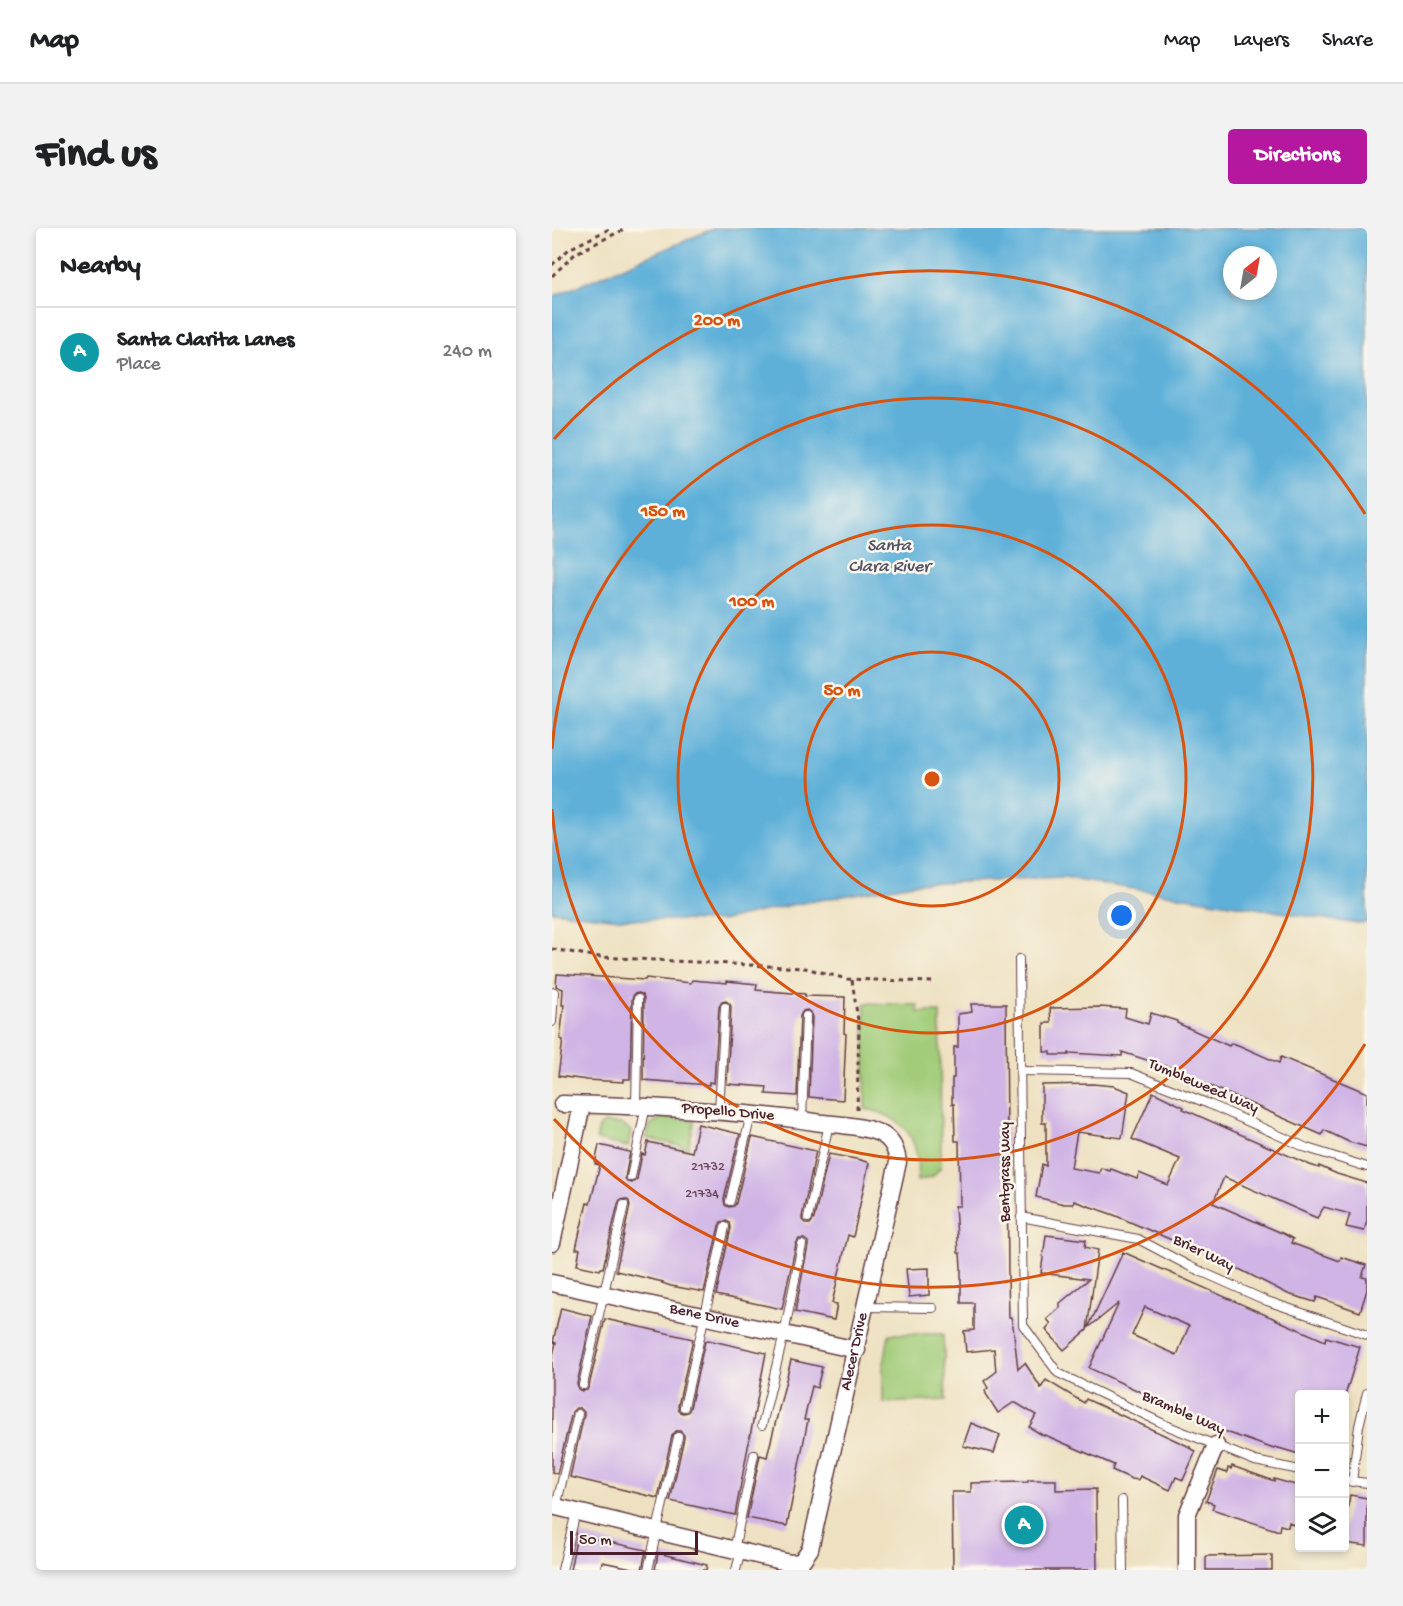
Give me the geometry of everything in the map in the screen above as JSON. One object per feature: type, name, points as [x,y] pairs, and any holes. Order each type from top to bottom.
[{"type":"street","name":"Propello Drive","points":[[555,1104],[641,1106],[802,1120],[856,1127],[879,1133],[890,1140]]},
{"type":"street","points":[[552,1243],[582,1105]]},
{"type":"street","name":"Alecer Drive","points":[[805,1566],[857,1350],[898,1162],[896,1151],[890,1140]]},
{"type":"street","name":"Bene Drive","points":[[552,1283],[857,1350]]},
{"type":"street","points":[[1187,1570],[1187,1515],[1216,1445]]},
{"type":"street","points":[[554,1506],[805,1566]]},
{"type":"lane","name":"Bentgrass Way","points":[[1019,959],[1023,1325],[1058,1373]]},
{"type":"lane","points":[[552,1022],[554,992]]},
{"type":"lane","points":[[631,1177],[641,1106],[638,999]]},
{"type":"lane","points":[[719,1112],[725,1007]]},
{"type":"lane","points":[[802,1120],[807,1016]]},
{"type":"lane","name":"Tumbleweed Way","points":[[1020,1071],[1131,1073],[1209,1104],[1307,1148],[1367,1167]]},
{"type":"lane","points":[[730,1201],[751,1115]]},
{"type":"lane","points":[[808,1218],[829,1124]]},
{"type":"lane","points":[[583,1385],[624,1205]]},
{"type":"lane","name":"Brier Way","points":[[1021,1217],[1138,1239],[1190,1266],[1267,1301],[1367,1335]]},
{"type":"lane","points":[[684,1407],[725,1227]]},
{"type":"lane","points":[[762,1425],[802,1245]]},
{"type":"lane","points":[[866,1307],[933,1308]]},
{"type":"lane","name":"Bramble Way","points":[[1058,1373],[1168,1426],[1255,1461],[1295,1469]]},
{"type":"lane","points":[[1349,1476],[1367,1393]]},
{"type":"lane","points":[[554,1506],[578,1414]]},
{"type":"lane","points":[[648,1570],[678,1437]]},
{"type":"lane","points":[[736,1570],[737,1550],[754,1455]]},
{"type":"lane","points":[[1349,1481],[1367,1483]]},
{"type":"lane","points":[[1122,1500],[1124,1570]]},
{"type":"lane","points":[[562,1570],[576,1512]]},
{"type":"path","points":[[552,265],[569,249],[611,228]]},
{"type":"path","points":[[552,276],[576,253],[627,228]]},
{"type":"path","points":[[552,949],[600,957],[795,967],[851,979],[933,982]]},
{"type":"path","points":[[851,979],[858,1027],[856,1127]]},
{"type":"green space","points":[[865,1003],[918,1005],[918,1012],[940,1012],[941,1167],[932,1177],[917,1181],[918,1167],[913,1142],[901,1124],[879,1112],[865,1109]]},
{"type":"green space","points":[[661,1118],[695,1120],[688,1148],[646,1138],[650,1125]]},
{"type":"green space","points":[[604,1123],[621,1124],[631,1131],[628,1147],[596,1140],[599,1128]]},
{"type":"green space","points":[[889,1334],[943,1334],[946,1400],[883,1403],[883,1370]]},
{"type":"water","name":"Santa Clara River","points":[[715,228],[1367,228],[1367,923],[1351,923],[1064,878],[913,884],[791,905],[721,921],[619,919],[552,911],[552,297]]},
{"type":"building","points":[[557,974],[645,980],[646,978],[691,983],[692,980],[727,983],[727,981],[757,984],[756,990],[805,994],[805,996],[845,997],[843,1100],[809,1097],[812,1016],[807,1010],[803,1011],[800,1016],[797,1096],[766,1094],[767,1087],[727,1084],[731,1007],[726,1001],[722,1002],[719,1007],[714,1083],[709,1082],[709,1085],[643,1080],[644,999],[639,993],[634,994],[632,999],[630,1079],[624,1079],[624,1082],[558,1076],[563,1040],[560,1039],[564,1005],[562,1005],[563,989],[556,986]]},
{"type":"building","points":[[971,1004],[1006,1004],[1009,1317],[1011,1317],[1013,1326],[1018,1369],[1025,1363],[1041,1388],[1046,1380],[1084,1403],[1086,1399],[1196,1451],[1183,1480],[1176,1477],[1170,1490],[1140,1476],[1138,1480],[1132,1479],[1112,1470],[1114,1465],[1044,1436],[1029,1427],[1036,1415],[1016,1403],[998,1413],[986,1394],[985,1390],[988,1388],[984,1381],[996,1372],[994,1349],[966,1352],[964,1331],[974,1330],[974,1303],[961,1303],[961,1267],[955,1206],[960,1206],[959,1141],[955,1141],[952,1078],[954,1078],[954,1047],[958,1047],[958,1014],[972,1012]]},
{"type":"building","points":[[1050,1008],[1126,1009],[1125,1017],[1148,1024],[1151,1013],[1177,1021],[1177,1023],[1229,1046],[1231,1043],[1238,1045],[1279,1063],[1281,1057],[1367,1093],[1367,1147],[1349,1142],[1324,1130],[1322,1135],[1178,1072],[1178,1070],[1122,1052],[1122,1056],[1069,1053],[1069,1055],[1051,1055],[1051,1052],[1044,1052],[1044,1023],[1051,1023]]},
{"type":"building","points":[[1042,1085],[1114,1086],[1129,1092],[1122,1138],[1077,1132],[1071,1168],[1099,1173],[1101,1168],[1110,1171],[1111,1169],[1137,1179],[1139,1173],[1168,1185],[1180,1159],[1132,1139],[1153,1092],[1184,1107],[1183,1109],[1310,1165],[1367,1183],[1367,1221],[1364,1231],[1346,1227],[1350,1214],[1324,1207],[1317,1218],[1224,1177],[1213,1203],[1284,1234],[1293,1239],[1291,1243],[1340,1261],[1341,1257],[1366,1265],[1362,1277],[1367,1278],[1367,1290],[1360,1312],[1317,1297],[1315,1302],[1288,1294],[1241,1270],[1114,1215],[1074,1201],[1073,1204],[1064,1204],[1036,1197],[1042,1164],[1046,1166],[1046,1123],[1042,1123]]},
{"type":"building","points":[[698,1124],[740,1134],[724,1199],[725,1205],[729,1207],[736,1203],[752,1137],[816,1151],[802,1217],[806,1224],[810,1224],[814,1219],[829,1154],[869,1163],[853,1237],[848,1235],[832,1303],[837,1304],[834,1320],[795,1312],[808,1246],[808,1242],[804,1239],[799,1239],[796,1244],[782,1309],[716,1295],[731,1228],[730,1223],[726,1221],[721,1222],[719,1226],[704,1292],[671,1286],[616,1271],[630,1206],[629,1201],[625,1199],[620,1200],[618,1204],[603,1268],[600,1270],[577,1265],[580,1249],[576,1249],[580,1231],[600,1165],[595,1164],[599,1145],[630,1152],[625,1178],[627,1182],[632,1183],[637,1179],[642,1154],[645,1155],[648,1142],[692,1152]]},
{"type":"building","points":[[1046,1235],[1086,1240],[1085,1247],[1098,1250],[1087,1330],[1064,1350],[1046,1330],[1051,1324],[1047,1319],[1060,1308],[1060,1303],[1089,1279],[1041,1273]]},
{"type":"building","points":[[1123,1252],[1325,1341],[1326,1337],[1360,1347],[1347,1390],[1295,1390],[1295,1453],[1275,1447],[1274,1449],[1229,1433],[1089,1368],[1119,1303],[1088,1328]],"holes":[[[1145,1307],[1189,1326],[1177,1355],[1132,1335]]]},
{"type":"building","points":[[929,1268],[929,1295],[909,1297],[906,1269]]},
{"type":"building","points":[[561,1308],[592,1316],[577,1384],[578,1389],[582,1391],[587,1390],[589,1386],[605,1319],[693,1339],[678,1406],[679,1411],[683,1413],[688,1412],[690,1408],[705,1341],[766,1353],[735,1515],[670,1501],[684,1438],[680,1431],[676,1431],[672,1436],[658,1498],[570,1477],[584,1415],[580,1408],[572,1412],[557,1474],[552,1472],[552,1359],[556,1343],[553,1342]]},
{"type":"building","points":[[791,1360],[822,1367],[817,1388],[812,1386],[804,1420],[808,1420],[787,1526],[747,1518],[760,1455],[767,1457]]},
{"type":"building","points":[[971,1423],[1000,1435],[994,1453],[963,1446]]},
{"type":"building","points":[[1232,1466],[1274,1481],[1274,1479],[1295,1485],[1295,1526],[1289,1522],[1288,1527],[1280,1525],[1279,1531],[1212,1509],[1214,1504],[1206,1501],[1218,1470],[1227,1473],[1228,1468],[1231,1469]]},
{"type":"building","points":[[1028,1480],[1056,1480],[1056,1490],[1096,1489],[1097,1570],[953,1570],[952,1492],[971,1492],[971,1483],[1028,1482]]},
{"type":"building","points":[[1350,1495],[1367,1498],[1367,1546],[1349,1544]]},
{"type":"building","points":[[577,1535],[646,1550],[642,1570],[602,1562],[600,1570],[570,1570]]},
{"type":"building","points":[[658,1553],[707,1565],[706,1570],[655,1570]]},
{"type":"building","points":[[1272,1555],[1272,1570],[1206,1570],[1206,1556]]},
{"type":"place","name":"Santa Clarita Lanes","points":[[1024,1525]]}]
